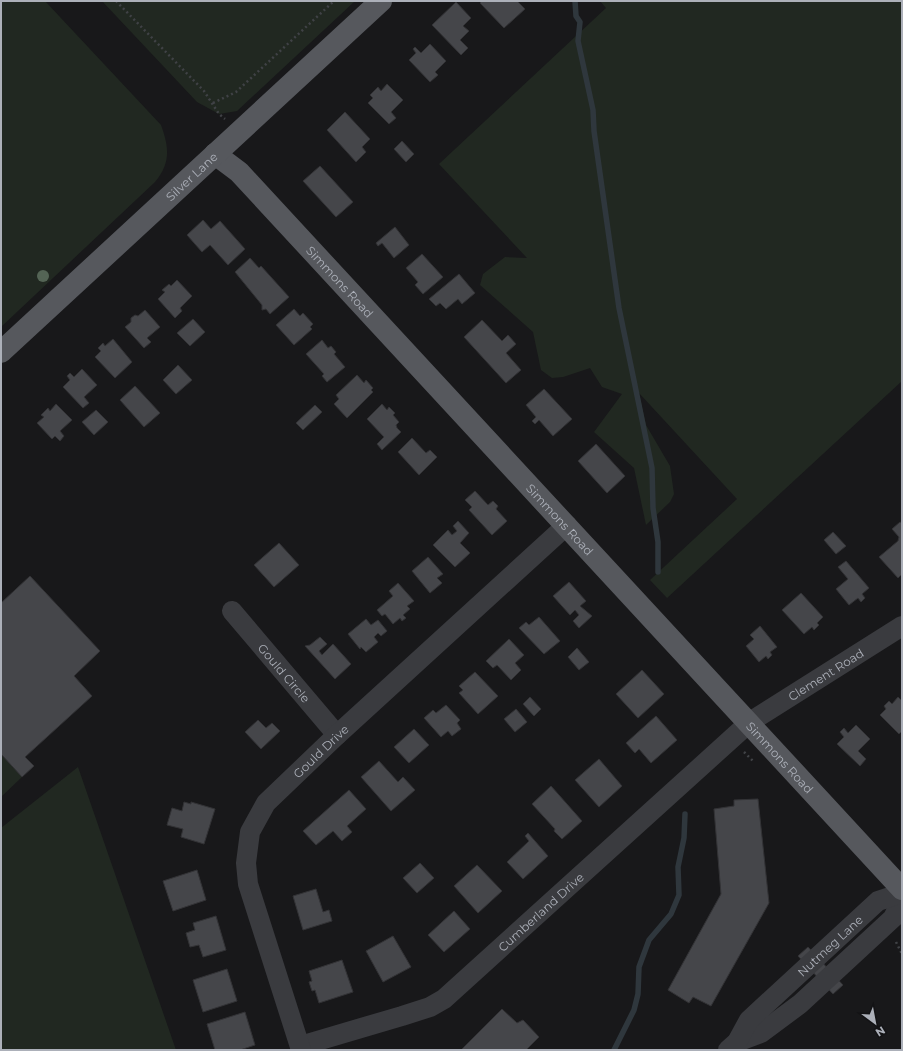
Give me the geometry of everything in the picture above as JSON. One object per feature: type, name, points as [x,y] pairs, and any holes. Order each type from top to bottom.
[{"type":"main road","name":"Silver Lane","points":[[1,352],[382,1]]},
{"type":"main road","name":"Simmons Road","points":[[216,154],[239,172],[750,722],[902,889]]},
{"type":"street","name":"Gould Drive","points":[[301,1048],[248,884],[246,863],[250,832],[266,803],[337,735],[567,525]]},
{"type":"street","name":"Gould Circle","points":[[232,611],[337,735]]},
{"type":"street","name":"Clement Road","points":[[750,722],[902,626]]},
{"type":"street","name":"Cumberland Drive","points":[[301,1048],[430,1007],[444,999],[750,722]]},
{"type":"street","name":"Nutmeg Lane","points":[[769,1015],[878,901],[902,893]]},
{"type":"street","name":"Nutmeg Lane","points":[[733,1046],[749,1020],[769,1015],[800,1004],[893,918],[902,899]]},
{"type":"path","points":[[116,1],[204,91],[213,102],[218,114]]},
{"type":"path","points":[[213,102],[236,92],[334,1]]},
{"type":"shaded area","points":[[1,1],[45,1],[161,125],[166,141],[167,155],[164,168],[155,182],[1,327]]},
{"type":"shaded area","points":[[102,1],[355,1],[237,111],[219,114],[197,102]]},
{"type":"shaded area","points":[[600,1],[902,1],[902,381],[667,598],[650,580],[737,499],[639,393],[646,425],[670,466],[674,494],[670,502],[646,525],[634,468],[594,432],[622,394],[602,387],[590,368],[563,377],[552,378],[541,370],[533,332],[480,285],[483,274],[505,257],[527,258],[439,164],[606,8]]},
{"type":"shaded area","points":[[1,754],[22,777],[1,797]]},
{"type":"shaded area","points":[[78,767],[176,1050],[1,1050],[1,828]]},
{"type":"building","points":[[482,1],[517,1],[525,9],[504,28],[480,3]]},
{"type":"building","points":[[456,2],[471,18],[463,26],[469,31],[460,40],[468,48],[461,55],[432,25]]},
{"type":"building","points":[[430,44],[446,61],[435,72],[438,75],[430,82],[409,60],[416,53],[413,49],[415,47],[421,53]]},
{"type":"building","points":[[387,84],[403,100],[391,112],[396,118],[389,124],[368,103],[373,98],[370,95],[378,87],[381,91]]},
{"type":"building","points":[[345,112],[370,139],[362,147],[366,152],[356,162],[327,130]]},
{"type":"building","points":[[402,141],[414,154],[406,162],[394,149]]},
{"type":"building","points":[[320,166],[353,202],[336,217],[303,181]]},
{"type":"building","points":[[203,220],[211,229],[220,221],[245,249],[228,265],[210,245],[202,252],[187,235]]},
{"type":"building","points":[[395,227],[409,245],[394,258],[382,243],[378,246],[376,243]]},
{"type":"building","points":[[422,254],[443,277],[423,294],[415,285],[418,282],[406,268]]},
{"type":"building","points":[[250,258],[259,268],[261,266],[289,297],[270,314],[266,309],[262,310],[262,305],[235,272]]},
{"type":"building","points":[[459,274],[475,293],[462,304],[458,299],[446,309],[440,303],[436,306],[429,299]]},
{"type":"building","points":[[177,280],[192,296],[180,308],[182,311],[175,318],[158,299],[165,292],[162,290],[169,284],[171,286]]},
{"type":"building","points":[[294,309],[300,316],[303,313],[313,324],[310,327],[312,329],[294,345],[276,325]]},
{"type":"building","points":[[145,310],[160,327],[147,338],[151,342],[144,348],[125,327],[131,322],[131,318],[135,315],[138,316]]},
{"type":"building","points":[[193,319],[205,332],[190,346],[177,333]]},
{"type":"building","points":[[482,320],[502,341],[508,335],[516,344],[506,353],[521,370],[506,383],[464,337]]},
{"type":"building","points":[[113,339],[132,362],[115,378],[95,357],[101,351],[98,348],[103,343],[105,346]]},
{"type":"building","points":[[322,340],[328,348],[331,346],[336,352],[334,354],[345,367],[327,382],[322,376],[324,374],[306,354]]},
{"type":"building","points":[[178,365],[192,380],[176,394],[163,380]]},
{"type":"building","points":[[82,369],[97,385],[84,397],[89,403],[83,408],[63,387],[70,380],[67,376],[70,373],[74,377]]},
{"type":"building","points":[[357,375],[364,383],[366,380],[373,388],[371,390],[373,392],[347,418],[334,404],[339,399],[336,395]]},
{"type":"building","points":[[135,386],[160,413],[144,427],[120,400]]},
{"type":"building","points":[[544,389],[572,419],[553,436],[539,420],[535,424],[532,421],[536,417],[526,405]]},
{"type":"building","points":[[56,404],[72,420],[60,431],[64,436],[60,441],[55,436],[52,439],[37,423],[44,417],[41,415],[48,408],[50,411]]},
{"type":"building","points":[[382,404],[387,410],[389,407],[395,413],[393,415],[399,422],[396,425],[401,432],[382,450],[377,444],[384,437],[367,419]]},
{"type":"building","points":[[315,405],[322,412],[303,430],[296,423]]},
{"type":"building","points":[[96,410],[108,422],[94,435],[82,422]]},
{"type":"building","points":[[412,438],[426,453],[430,450],[437,457],[419,475],[398,452]]},
{"type":"building","points":[[596,444],[625,476],[607,493],[578,461]]},
{"type":"building","points":[[475,491],[488,505],[493,501],[498,506],[496,509],[507,521],[492,535],[469,510],[472,507],[465,500]]},
{"type":"building","points":[[458,521],[469,533],[460,543],[470,553],[455,567],[433,545],[448,530],[452,535],[457,531],[453,526]]},
{"type":"building","points":[[900,522],[902,523],[902,574],[898,578],[879,557],[898,541],[899,537],[892,529]]},
{"type":"building","points":[[833,532],[846,546],[836,554],[824,540]]},
{"type":"building","points":[[279,543],[299,565],[274,587],[254,565]]},
{"type":"building","points":[[428,557],[443,574],[437,578],[442,583],[430,593],[412,571]]},
{"type":"building","points":[[846,561],[869,588],[862,594],[865,598],[861,602],[858,598],[849,605],[836,589],[848,579],[838,567]]},
{"type":"building","points":[[30,576],[100,651],[74,676],[92,696],[25,757],[34,766],[22,777],[1,754],[1,603]]},
{"type":"building","points":[[569,582],[586,601],[580,606],[592,616],[579,628],[573,621],[579,615],[575,610],[570,615],[553,596]]},
{"type":"building","points":[[398,583],[414,601],[407,606],[410,609],[403,615],[406,618],[402,621],[400,618],[393,624],[385,614],[382,616],[377,610],[393,596],[389,591]]},
{"type":"building","points":[[801,593],[823,617],[817,623],[819,625],[814,630],[812,627],[804,634],[782,610]]},
{"type":"building","points":[[539,617],[560,641],[544,654],[519,628],[526,622],[529,625]]},
{"type":"building","points":[[366,619],[371,625],[378,620],[387,631],[381,636],[378,633],[374,637],[378,642],[366,652],[361,647],[360,649],[348,634]]},
{"type":"building","points":[[760,626],[777,647],[770,652],[772,655],[768,659],[766,656],[759,662],[746,646],[754,639],[750,635]]},
{"type":"building","points":[[320,637],[327,644],[319,651],[322,655],[333,644],[351,664],[335,679],[305,646],[310,645]]},
{"type":"building","points":[[509,639],[524,655],[515,663],[521,670],[511,680],[497,665],[493,668],[486,661]]},
{"type":"building","points":[[577,648],[589,662],[579,670],[568,657]]},
{"type":"building","points":[[642,670],[664,694],[638,718],[616,694]]},
{"type":"building","points":[[475,672],[498,696],[478,714],[459,693],[463,690],[459,686]]},
{"type":"building","points":[[530,697],[541,709],[534,716],[523,704]]},
{"type":"building","points":[[898,697],[902,701],[902,731],[899,734],[880,715],[886,709],[884,706],[889,701],[892,704]]},
{"type":"building","points":[[446,705],[460,720],[457,723],[461,729],[452,736],[448,731],[441,737],[424,718],[433,710],[436,713]]},
{"type":"building","points":[[516,709],[527,722],[515,732],[504,719]]},
{"type":"building","points":[[656,716],[677,740],[651,763],[639,749],[635,753],[626,743]]},
{"type":"building","points":[[258,720],[266,728],[272,723],[280,731],[261,749],[245,732]]},
{"type":"building","points":[[856,725],[870,739],[858,751],[866,759],[860,766],[837,744],[844,737],[840,732],[844,728],[848,733]]},
{"type":"building","points":[[414,729],[429,745],[409,763],[394,747]]},
{"type":"building","points":[[599,759],[622,786],[599,807],[575,780]]},
{"type":"building","points":[[379,761],[398,782],[403,777],[415,790],[391,811],[361,777]]},
{"type":"building","points":[[551,786],[582,821],[562,839],[532,804]]},
{"type":"building","points":[[349,790],[366,809],[347,826],[352,832],[342,841],[333,831],[316,845],[303,831]]},
{"type":"building","points":[[758,799],[769,903],[711,1006],[693,997],[689,1003],[668,990],[721,894],[714,809],[734,806],[734,800]]},
{"type":"building","points":[[184,802],[191,804],[191,802],[215,809],[204,844],[181,837],[183,829],[167,825],[172,808],[182,811]]},
{"type":"building","points":[[528,833],[548,856],[523,879],[507,862],[529,841],[525,836]]},
{"type":"building","points":[[420,863],[434,878],[417,893],[403,878]]},
{"type":"building","points":[[477,865],[502,891],[478,913],[454,886]]},
{"type":"building","points":[[197,870],[206,900],[173,911],[163,881]]},
{"type":"building","points":[[316,889],[323,912],[329,910],[332,921],[303,930],[293,896]]},
{"type":"building","points":[[454,911],[470,929],[444,952],[428,935]]},
{"type":"building","points":[[216,916],[226,950],[203,957],[199,945],[190,947],[186,933],[195,930],[193,923]]},
{"type":"building","points":[[393,936],[411,967],[383,982],[366,951]]},
{"type":"building","points":[[808,947],[843,985],[833,994],[798,956]]},
{"type":"building","points":[[342,960],[353,992],[319,1003],[315,990],[312,991],[309,982],[312,981],[309,971]]},
{"type":"building","points":[[227,969],[237,1001],[203,1012],[193,980]]},
{"type":"building","points":[[502,1009],[517,1023],[523,1020],[539,1037],[526,1050],[461,1050]]},
{"type":"building","points":[[245,1012],[255,1045],[240,1050],[215,1050],[207,1024]]},
{"type":"waterway","points":[[575,1],[576,16],[580,22],[578,41],[593,110],[594,131],[619,308],[652,468],[653,508],[658,542],[658,572]]},
{"type":"waterway","points":[[614,1050],[634,1010],[638,994],[639,967],[649,940],[671,914],[679,895],[678,867],[684,838],[685,814]]}]
